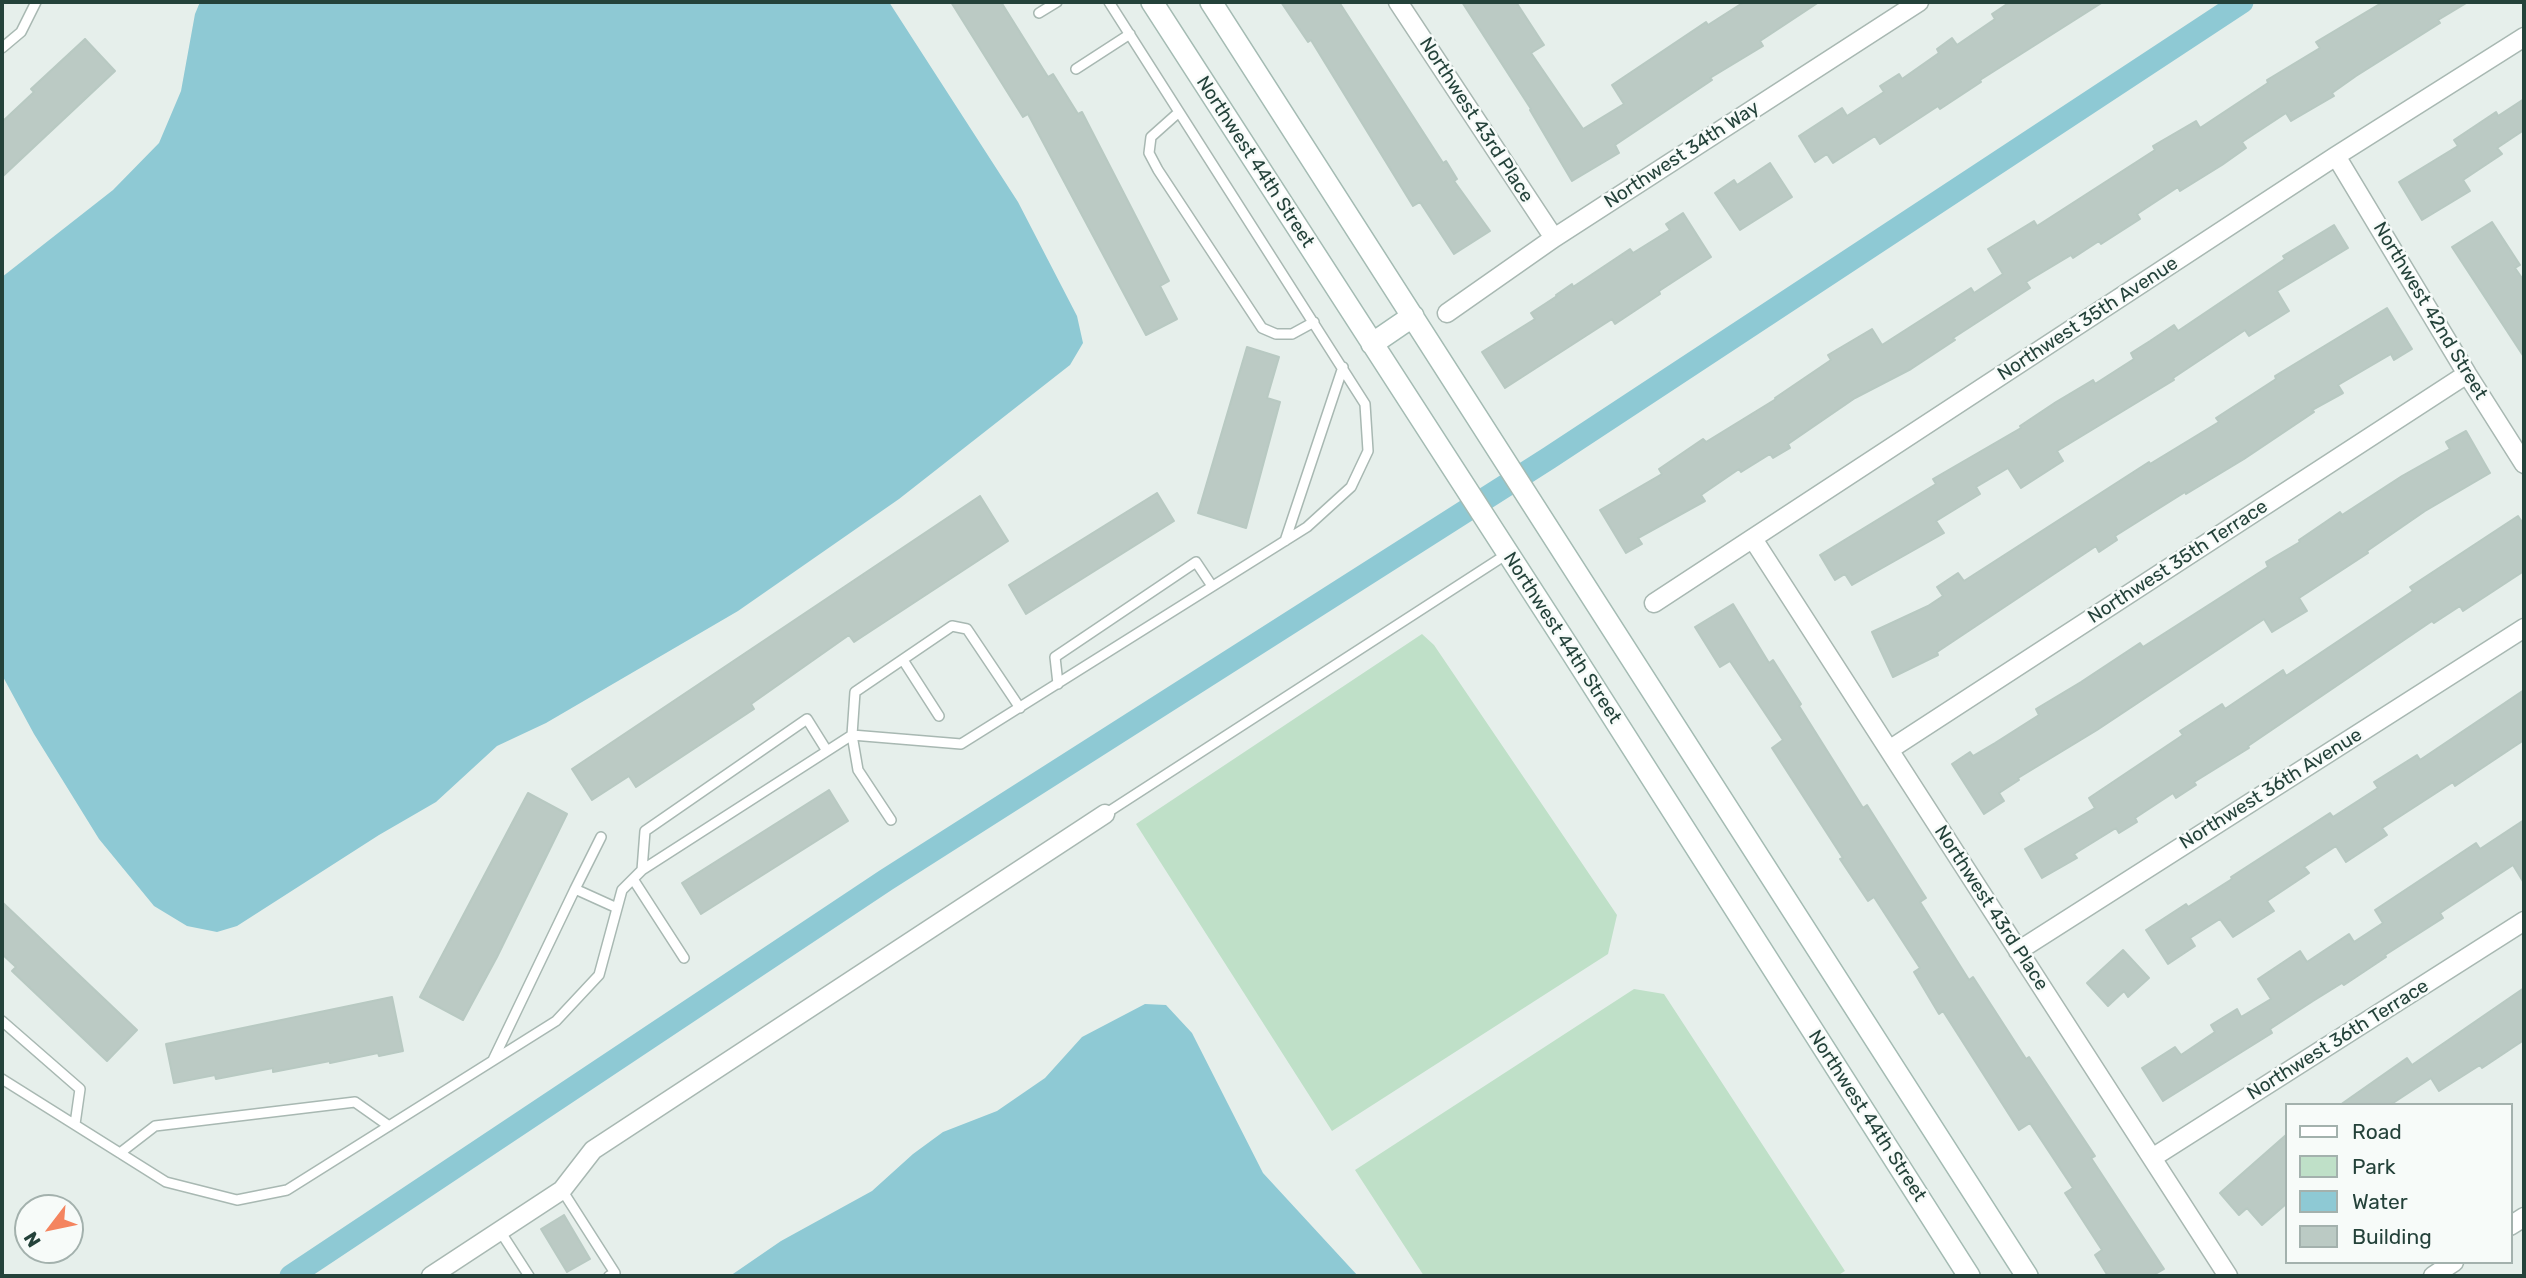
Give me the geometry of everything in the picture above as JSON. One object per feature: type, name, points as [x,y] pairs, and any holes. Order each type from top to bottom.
[{"type":"street","name":"Northwest 44th Street","points":[[1152,2],[1969,1276]]},
{"type":"street","points":[[1211,2],[2027,1276]]},
{"type":"street","name":"Northwest 43rd Place","points":[[1398,2],[1553,238]]},
{"type":"street","name":"Northwest 34th Way","points":[[1447,313],[1553,238],[1920,2]]},
{"type":"street","name":"Northwest 35th Avenue","points":[[1654,603],[2336,156],[2524,37]]},
{"type":"street","name":"Northwest 42nd Street","points":[[2336,156],[2524,464]]},
{"type":"street","points":[[1372,344],[1413,316]]},
{"type":"street","name":"Northwest 35th Terrace","points":[[1889,750],[2467,374]]},
{"type":"street","name":"Northwest 43rd Place","points":[[1753,539],[2228,1276]]},
{"type":"street","name":"Northwest 36th Avenue","points":[[2018,951],[2524,628]]},
{"type":"street","points":[[431,1276],[562,1190],[593,1150],[1105,814]]},
{"type":"street","name":"Northwest 36th Terrace","points":[[2152,1158],[2524,921]]},
{"type":"street","points":[[2433,1276],[2451,1264]]},
{"type":"lane","points":[[2,48],[20,32],[36,2]]},
{"type":"lane","points":[[1039,13],[1057,2]]},
{"type":"lane","points":[[2,1079],[166,1182],[237,1200],[287,1190],[556,1021],[599,975],[622,890],[642,870],[852,735],[961,744],[1307,527],[1351,487],[1368,451],[1365,404],[1109,2]]},
{"type":"lane","points":[[1076,69],[1130,34]]},
{"type":"lane","points":[[1180,112],[1151,137],[1149,153],[1158,170],[1262,328],[1276,334],[1292,334],[1314,322]]},
{"type":"lane","points":[[1285,541],[1343,367]]},
{"type":"lane","points":[[1105,814],[1507,554]]},
{"type":"lane","points":[[1058,684],[1055,657],[1196,562],[1212,586]]},
{"type":"lane","points":[[891,820],[858,770],[852,735],[855,692],[952,626],[967,629],[1020,708]]},
{"type":"lane","points":[[903,660],[939,716]]},
{"type":"lane","points":[[642,870],[645,831],[807,719],[827,751]]},
{"type":"lane","points":[[493,1060],[601,837]]},
{"type":"lane","points":[[633,879],[684,958]]},
{"type":"lane","points":[[575,889],[617,908]]},
{"type":"lane","points":[[2,1021],[80,1088],[75,1125]]},
{"type":"lane","points":[[120,1153],[155,1126],[355,1102],[389,1126]]},
{"type":"lane","points":[[562,1190],[615,1273],[609,1276]]},
{"type":"lane","points":[[500,1231],[529,1276]]},
{"type":"green space","points":[[1422,634],[1434,645],[1617,915],[1608,954],[1332,1131],[1136,824]]},
{"type":"green space","points":[[1634,989],[1664,994],[1845,1271],[1837,1276],[1424,1276],[1355,1170]]},
{"type":"water","points":[[200,2],[889,2],[1018,202],[1077,316],[1083,343],[1070,365],[899,499],[738,611],[546,723],[497,746],[436,802],[379,835],[237,926],[217,932],[187,926],[154,906],[99,839],[34,734],[2,675],[2,277],[113,190],[159,143],[181,91],[195,14]]},
{"type":"water","points":[[1145,1004],[1166,1005],[1192,1033],[1263,1173],[1358,1276],[730,1276],[781,1241],[872,1191],[913,1154],[943,1132],[997,1111],[1045,1078],[1082,1037]]},
{"type":"building","points":[[951,2],[1001,2],[1048,77],[1053,74],[1078,114],[1082,112],[1169,281],[1160,286],[1177,319],[1146,335],[1028,114],[1023,117]]},
{"type":"building","points":[[1281,2],[1339,2],[1443,163],[1446,161],[1457,179],[1454,181],[1490,231],[1454,254],[1420,202],[1413,206],[1311,40],[1308,42]]},
{"type":"building","points":[[1462,2],[1516,2],[1544,45],[1531,53],[1583,129],[1624,104],[1612,85],[1706,22],[1708,25],[1744,2],[1819,2],[1760,41],[1763,46],[1710,78],[1712,80],[1615,145],[1619,153],[1572,181],[1531,109]]},
{"type":"building","points":[[2010,2],[2103,2],[1980,80],[1981,82],[1940,109],[1938,106],[1880,144],[1875,136],[1833,163],[1827,154],[1815,162],[1799,136],[1842,108],[1847,116],[1884,92],[1880,86],[1899,74],[1902,79],[1939,53],[1937,49],[1952,38],[1957,45],[1995,19],[1992,14]]},
{"type":"building","points":[[2383,2],[2468,2],[2356,76],[2332,93],[2334,96],[2291,121],[2286,113],[2242,142],[2246,148],[2180,191],[2178,187],[2137,214],[2140,219],[2101,244],[2099,241],[2073,258],[2071,255],[2026,282],[2030,288],[1911,369],[1855,398],[1788,444],[1790,448],[1773,458],[1770,454],[1741,472],[1739,469],[1701,495],[1705,501],[1638,538],[1642,544],[1626,553],[1600,510],[1662,474],[1659,469],[1703,439],[1706,442],[1776,399],[1831,360],[1828,355],[1872,329],[1882,345],[1971,288],[1974,293],[2003,274],[1988,249],[2034,221],[2037,226],[2155,150],[2153,146],[2196,121],[2200,128],[2268,83],[2267,80],[2320,48],[2316,42]]},
{"type":"building","points":[[85,39],[115,71],[2,177],[2,122],[34,92],[31,89]]},
{"type":"building","points":[[2524,99],[2524,130],[2497,148],[2502,154],[2463,180],[2470,191],[2422,220],[2399,182],[2458,146],[2454,140],[2496,112],[2498,116]]},
{"type":"building","points":[[1770,163],[1792,197],[1740,230],[1715,193],[1734,180],[1737,185]]},
{"type":"building","points":[[1683,213],[1711,257],[1615,324],[1612,319],[1505,388],[1482,352],[1535,319],[1531,313],[1572,284],[1573,287],[1630,249],[1633,253],[1670,230],[1666,224]]},
{"type":"building","points":[[2492,222],[2520,265],[2515,268],[2524,281],[2524,357],[2452,247]]},
{"type":"building","points":[[2334,225],[2348,248],[2277,291],[2289,311],[2249,336],[2245,330],[2173,378],[2174,380],[2057,451],[2063,461],[2021,488],[2008,468],[1976,487],[1980,494],[1936,521],[1944,533],[1852,585],[1845,574],[1835,580],[1820,555],[1936,484],[1933,479],[2021,428],[2020,426],[2056,402],[2093,380],[2095,384],[2134,359],[2131,353],[2174,325],[2178,331],[2285,259],[2283,256]]},
{"type":"building","points":[[2387,308],[2412,349],[2394,360],[2391,354],[2338,385],[2343,393],[2312,410],[2314,412],[2244,459],[2115,536],[2117,540],[2099,552],[2096,546],[1937,652],[1938,655],[1893,677],[1872,632],[1928,606],[1943,596],[1937,587],[1958,573],[1964,581],[2149,462],[2150,464],[2219,422],[2216,418],[2276,379],[2275,376]]},
{"type":"building","points":[[1247,347],[1279,357],[1267,398],[1280,402],[1246,528],[1198,513]]},
{"type":"building","points":[[2466,431],[2490,473],[2425,511],[2367,551],[2368,553],[2299,598],[2307,611],[2272,632],[2264,619],[2097,730],[2018,778],[2019,780],[1999,793],[2004,801],[1984,814],[1952,764],[1970,752],[1973,756],[1995,743],[2039,715],[2036,709],[2140,643],[2143,647],[2268,567],[2266,562],[2300,542],[2299,540],[2340,512],[2342,515],[2450,449],[2446,442]]},
{"type":"building","points":[[1157,493],[1174,521],[1026,614],[1009,585]]},
{"type":"building","points":[[980,496],[1008,541],[854,642],[849,635],[751,704],[754,709],[636,787],[629,776],[592,800],[572,769]]},
{"type":"building","points":[[2518,516],[2524,525],[2524,571],[2463,611],[2460,606],[2434,623],[2432,621],[2248,746],[2249,748],[2194,782],[2196,785],[2176,798],[2173,793],[2135,818],[2137,822],[2119,833],[2116,828],[2074,854],[2077,858],[2042,878],[2025,849],[2095,808],[2089,798],[2183,735],[2180,731],[2222,704],[2225,709],[2283,670],[2286,676],[2413,591],[2410,587]]},
{"type":"building","points":[[1733,604],[1769,663],[1773,660],[1863,808],[1867,805],[1926,898],[1920,902],[1969,980],[1973,977],[2026,1059],[2029,1057],[2095,1156],[2091,1158],[2164,1269],[2152,1276],[2108,1276],[2095,1255],[2102,1250],[2065,1193],[2073,1188],[2030,1123],[2019,1130],[1943,1011],[1939,1014],[1914,972],[1920,968],[1874,897],[1868,901],[1772,748],[1783,740],[1730,661],[1720,667],[1695,627]]},
{"type":"building","points":[[2524,690],[2524,740],[2455,786],[2453,782],[2382,828],[2387,835],[2346,862],[2336,846],[2304,867],[2309,873],[2267,901],[2274,911],[2233,937],[2220,919],[2190,938],[2195,946],[2168,964],[2146,930],[2186,904],[2188,907],[2330,813],[2333,817],[2378,788],[2374,782],[2417,755],[2420,760]]},
{"type":"building","points":[[829,790],[848,821],[701,914],[682,883]]},
{"type":"building","points":[[528,793],[567,814],[463,1020],[420,997]]},
{"type":"building","points":[[2524,820],[2524,883],[2513,865],[2440,913],[2443,918],[2385,955],[2386,957],[2344,985],[2342,983],[2313,1001],[2270,1029],[2272,1033],[2163,1101],[2142,1068],[2175,1047],[2181,1055],[2215,1032],[2211,1025],[2237,1009],[2241,1017],[2271,999],[2258,979],[2300,951],[2307,962],[2349,934],[2354,942],[2383,923],[2375,910],[2476,843],[2480,849]]},
{"type":"building","points":[[2,902],[137,1030],[107,1061],[12,971],[16,967],[2,954]]},
{"type":"building","points":[[2123,950],[2149,978],[2128,997],[2124,991],[2108,1006],[2087,983]]},
{"type":"building","points":[[2524,988],[2524,1040],[2482,1068],[2480,1065],[2439,1091],[2431,1078],[2393,1103],[2343,1103],[2407,1058],[2412,1065]]},
{"type":"building","points":[[392,997],[403,1051],[273,1072],[273,1068],[216,1079],[215,1075],[174,1083],[166,1044]]},
{"type":"building","points":[[2284,1137],[2284,1206],[2262,1225],[2247,1208],[2239,1215],[2220,1193]]},
{"type":"building","points":[[564,1215],[590,1259],[567,1272],[541,1229]]},
{"type":"waterway","points":[[291,1276],[886,880],[1549,458],[2242,2]]}]
